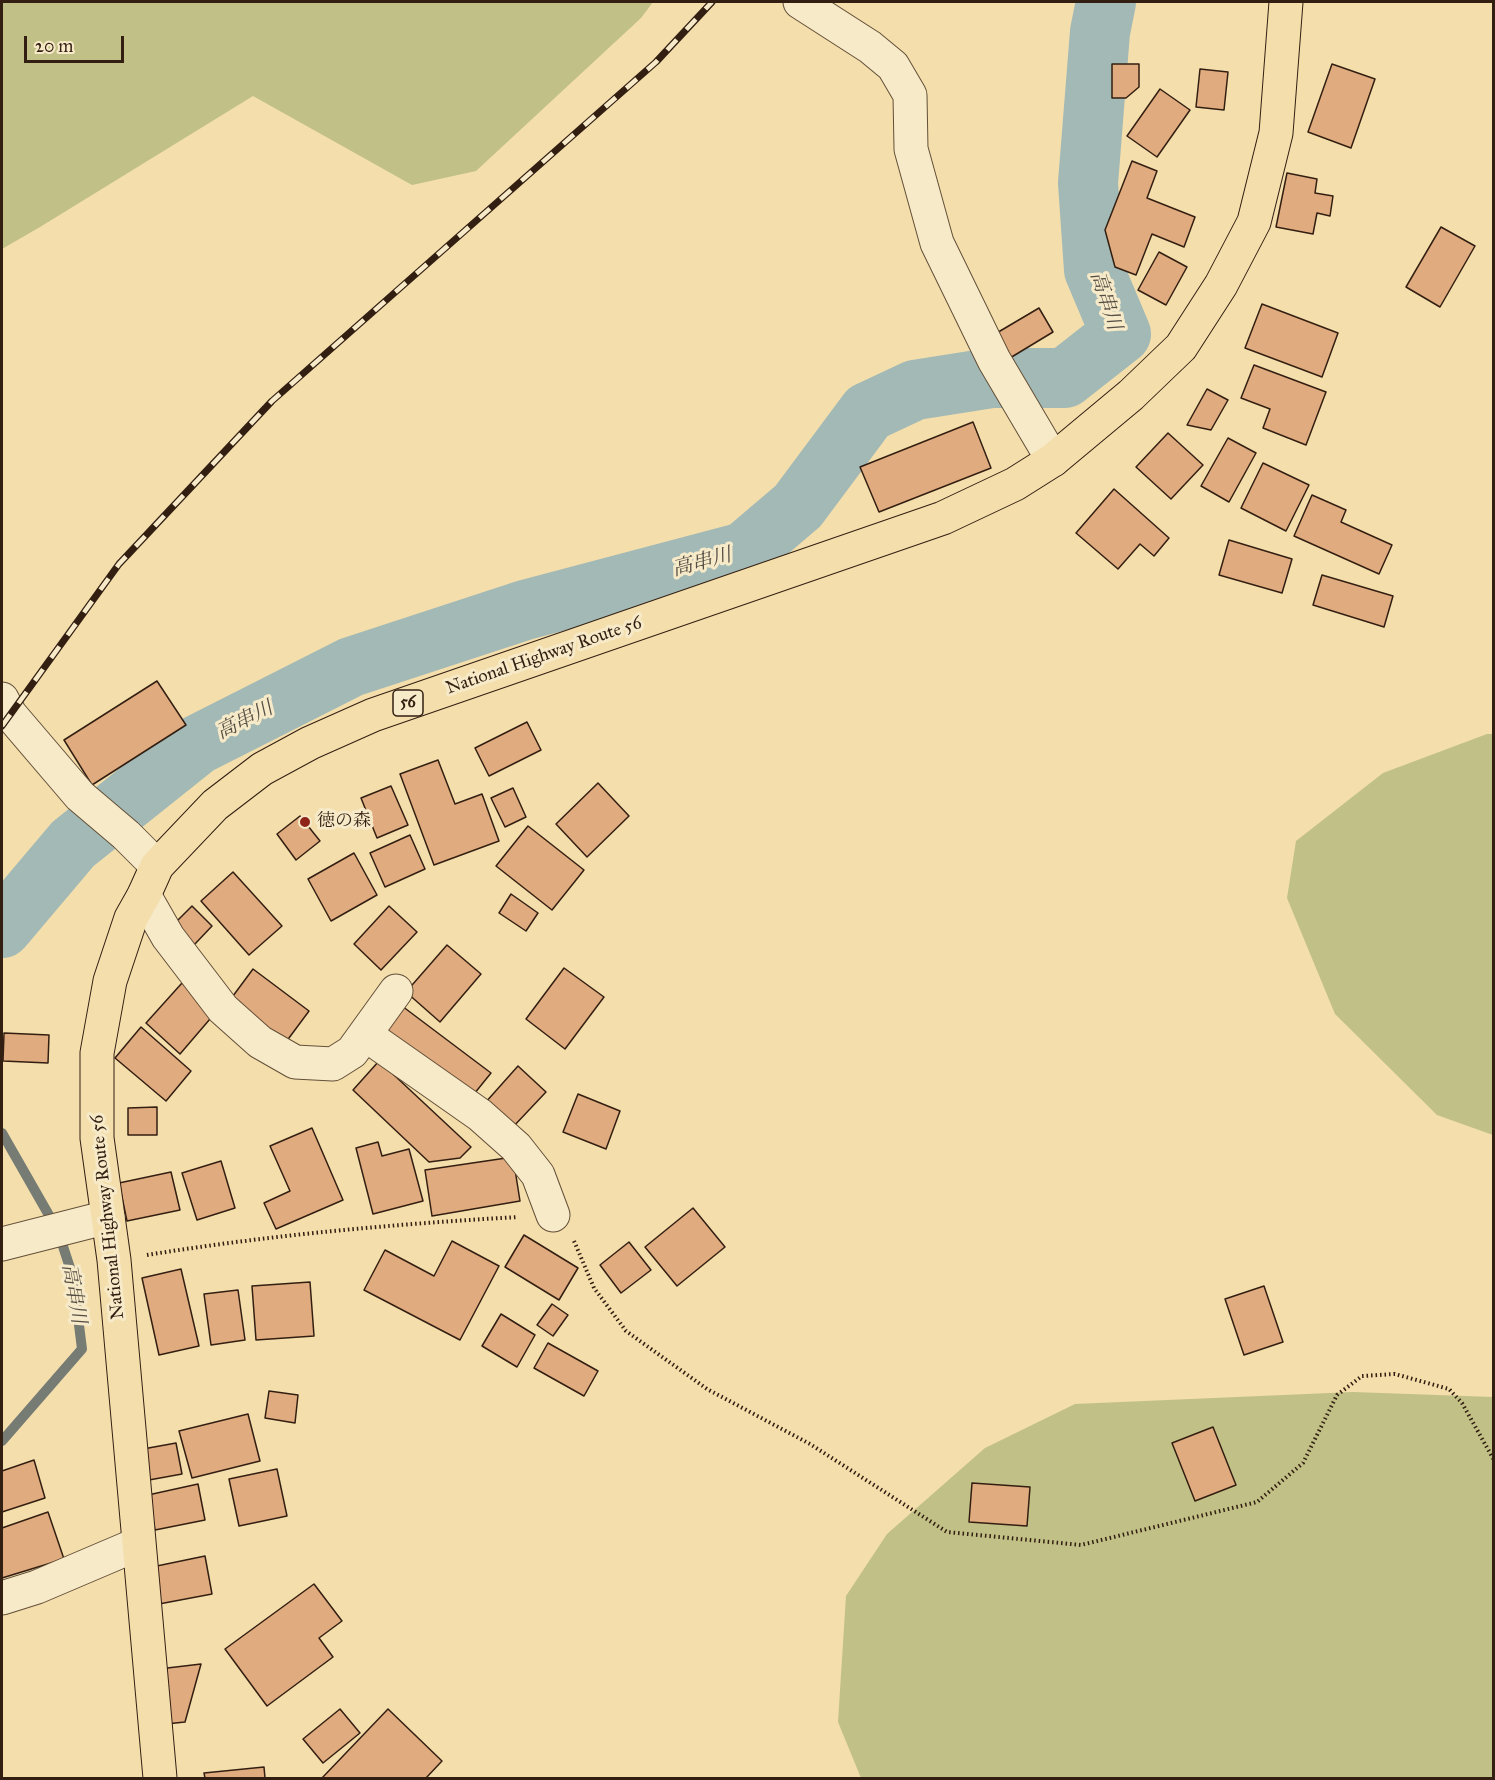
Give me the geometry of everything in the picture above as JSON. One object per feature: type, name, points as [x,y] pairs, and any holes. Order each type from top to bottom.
[{"type":"highway","name":"National Highway Route 56","points":[[160,1779],[114,1260],[97,1138],[98,1053],[110,981],[131,918],[150,880],[214,805],[262,769],[310,743],[373,715],[942,518],[1015,484],[1053,460],[1131,395],[1181,347],[1221,285],[1254,222],[1275,133],[1286,2]]},
{"type":"street","points":[[800,2],[870,47],[893,66],[910,95],[910,149],[937,243],[994,360],[1053,460]]},
{"type":"street","points":[[2,699],[10,714],[80,796],[126,835],[150,880],[168,937],[223,1009],[260,1042],[295,1062],[333,1064],[352,1052],[396,991]]},
{"type":"street","points":[[366,1035],[480,1115],[516,1147],[538,1175],[553,1215]]},
{"type":"street","points":[[2,1244],[108,1217]]},
{"type":"street","points":[[2,1598],[37,1587],[138,1544]]},
{"type":"path","points":[[114,1260],[260,1238],[425,1222],[553,1215],[574,1241],[594,1288],[626,1331],[707,1389],[810,1444],[947,1532],[1081,1545],[1257,1502],[1303,1463],[1337,1395],[1362,1376],[1395,1374],[1449,1389],[1462,1403],[1494,1460]]},
{"type":"shaded area","points":[[2,2],[653,2],[641,18],[476,171],[412,185],[253,96],[2,249]]},
{"type":"shaded area","points":[[1487,734],[1494,734],[1493,1135],[1437,1115],[1335,1014],[1287,898],[1296,841],[1383,773]]},
{"type":"shaded area","points":[[1353,1392],[1493,1397],[1493,1778],[861,1778],[838,1722],[846,1596],[887,1534],[985,1448],[1075,1404]]},
{"type":"building","points":[[1112,64],[1139,64],[1139,87],[1126,98],[1112,98]]},
{"type":"building","points":[[1332,64],[1375,79],[1351,148],[1308,132]]},
{"type":"building","points":[[1200,69],[1228,72],[1224,110],[1196,107]]},
{"type":"building","points":[[1160,89],[1190,110],[1157,157],[1127,136]]},
{"type":"building","points":[[1132,161],[1157,171],[1147,198],[1195,217],[1184,247],[1152,234],[1136,275],[1115,267],[1105,230]]},
{"type":"building","points":[[1287,173],[1317,179],[1315,193],[1333,196],[1330,216],[1317,213],[1313,234],[1276,227]]},
{"type":"building","points":[[1441,227],[1475,246],[1440,307],[1406,287]]},
{"type":"building","points":[[1159,252],[1187,267],[1166,305],[1138,290]]},
{"type":"building","points":[[1262,304],[1338,333],[1322,377],[1245,348]]},
{"type":"building","points":[[1039,308],[1053,332],[1010,358],[995,334]]},
{"type":"building","points":[[1254,365],[1326,392],[1306,445],[1263,428],[1270,409],[1241,398]]},
{"type":"building","points":[[1207,389],[1228,400],[1211,430],[1187,425]]},
{"type":"building","points":[[973,422],[991,468],[879,512],[860,467]]},
{"type":"building","points":[[1168,433],[1203,465],[1171,499],[1136,467]]},
{"type":"building","points":[[1228,438],[1256,453],[1229,502],[1201,486]]},
{"type":"building","points":[[1263,463],[1309,485],[1286,531],[1241,508]]},
{"type":"building","points":[[1114,489],[1169,538],[1154,556],[1140,544],[1118,569],[1076,533]]},
{"type":"building","points":[[1312,495],[1346,510],[1341,522],[1392,545],[1379,574],[1294,536]]},
{"type":"building","points":[[1229,540],[1292,559],[1282,593],[1219,575]]},
{"type":"building","points":[[1322,575],[1393,596],[1384,627],[1313,605]]},
{"type":"building","points":[[157,681],[186,725],[92,785],[64,740]]},
{"type":"building","points":[[527,722],[541,750],[489,776],[475,748]]},
{"type":"building","points":[[438,760],[455,804],[482,794],[499,841],[434,865],[400,774]]},
{"type":"building","points":[[598,783],[629,816],[587,857],[556,824]]},
{"type":"building","points":[[391,786],[408,825],[377,838],[361,798]]},
{"type":"building","points":[[513,788],[526,817],[505,827],[491,798]]},
{"type":"building","points":[[300,816],[320,841],[296,860],[277,834]]},
{"type":"building","points":[[528,826],[584,870],[552,910],[496,866]]},
{"type":"building","points":[[410,835],[425,869],[385,887],[370,853]]},
{"type":"building","points":[[354,853],[377,895],[331,921],[308,879]]},
{"type":"building","points":[[233,872],[282,926],[249,955],[201,901]]},
{"type":"building","points":[[511,894],[538,913],[526,931],[499,913]]},
{"type":"building","points":[[192,906],[212,926],[194,945],[173,925]]},
{"type":"building","points":[[389,906],[417,932],[381,970],[354,944]]},
{"type":"building","points":[[447,945],[481,974],[440,1022],[406,992]]},
{"type":"building","points":[[564,968],[604,997],[565,1049],[526,1019]]},
{"type":"building","points":[[253,969],[309,1011],[286,1042],[230,1000]]},
{"type":"building","points":[[182,983],[216,1012],[180,1054],[146,1023]]},
{"type":"building","points":[[398,1003],[491,1073],[470,1099],[378,1029]]},
{"type":"building","points":[[141,1027],[191,1071],[166,1101],[115,1058]]},
{"type":"building","points":[[4,1033],[49,1035],[48,1063],[3,1061]]},
{"type":"building","points":[[379,1061],[471,1147],[460,1158],[429,1162],[353,1090]]},
{"type":"building","points":[[518,1066],[546,1092],[512,1128],[485,1103]]},
{"type":"building","points":[[578,1094],[620,1111],[606,1149],[563,1132]]},
{"type":"building","points":[[157,1107],[157,1135],[128,1135],[128,1108]]},
{"type":"building","points":[[312,1128],[343,1200],[276,1229],[264,1203],[290,1191],[270,1146]]},
{"type":"building","points":[[378,1142],[382,1156],[409,1149],[423,1201],[373,1214],[356,1148]]},
{"type":"building","points":[[513,1157],[520,1201],[432,1216],[425,1170]]},
{"type":"building","points":[[221,1161],[235,1208],[197,1220],[182,1173]]},
{"type":"building","points":[[171,1172],[180,1210],[127,1221],[119,1183]]},
{"type":"building","points":[[693,1208],[725,1247],[677,1286],[645,1247]]},
{"type":"building","points":[[524,1235],[578,1268],[559,1300],[505,1267]]},
{"type":"building","points":[[452,1241],[499,1266],[460,1340],[364,1290],[385,1250],[434,1276]]},
{"type":"building","points":[[629,1242],[651,1270],[621,1293],[600,1265]]},
{"type":"building","points":[[181,1269],[199,1346],[159,1355],[142,1278]]},
{"type":"building","points":[[310,1282],[314,1336],[256,1340],[252,1286]]},
{"type":"building","points":[[1264,1286],[1283,1342],[1244,1355],[1225,1299]]},
{"type":"building","points":[[238,1290],[245,1340],[211,1345],[204,1294]]},
{"type":"building","points":[[552,1304],[568,1315],[553,1336],[537,1325]]},
{"type":"building","points":[[501,1314],[535,1335],[517,1367],[482,1346]]},
{"type":"building","points":[[548,1343],[598,1371],[584,1396],[534,1368]]},
{"type":"building","points":[[269,1391],[298,1395],[295,1423],[265,1418]]},
{"type":"building","points":[[248,1414],[260,1461],[192,1478],[179,1431]]},
{"type":"building","points":[[1213,1427],[1236,1485],[1195,1501],[1172,1443]]},
{"type":"building","points":[[176,1443],[182,1474],[149,1480],[143,1449]]},
{"type":"building","points":[[34,1460],[45,1498],[2,1512],[2,1471]]},
{"type":"building","points":[[277,1469],[287,1516],[239,1526],[229,1479]]},
{"type":"building","points":[[972,1483],[1030,1487],[1027,1526],[969,1522]]},
{"type":"building","points":[[198,1484],[205,1520],[155,1530],[148,1495]]},
{"type":"building","points":[[48,1512],[64,1559],[2,1578],[2,1528]]},
{"type":"building","points":[[205,1556],[212,1594],[159,1604],[152,1567]]},
{"type":"building","points":[[314,1584],[342,1621],[319,1638],[333,1657],[267,1706],[225,1649]]},
{"type":"building","points":[[201,1664],[185,1722],[166,1724],[159,1669]]},
{"type":"building","points":[[340,1709],[360,1733],[323,1763],[303,1739]]},
{"type":"building","points":[[388,1709],[442,1761],[426,1778],[322,1778]]},
{"type":"building","points":[[264,1767],[265,1778],[205,1778],[204,1773]]},
{"type":"waterway","name":"高串川","points":[[2,928],[73,844],[197,745],[351,667],[525,610],[744,552],[798,506],[868,412],[915,390],[991,378],[1065,378],[1121,334],[1094,270],[1088,183],[1100,32],[1106,2]]},
{"type":"waterway","name":"高串川","points":[[2,1133],[58,1231],[73,1277],[82,1349],[2,1441]]},
{"type":"railway","points":[[2,726],[119,564],[272,401],[656,62],[712,2]]},
{"type":"place","name":"徳の森","points":[[305,822]]}]
